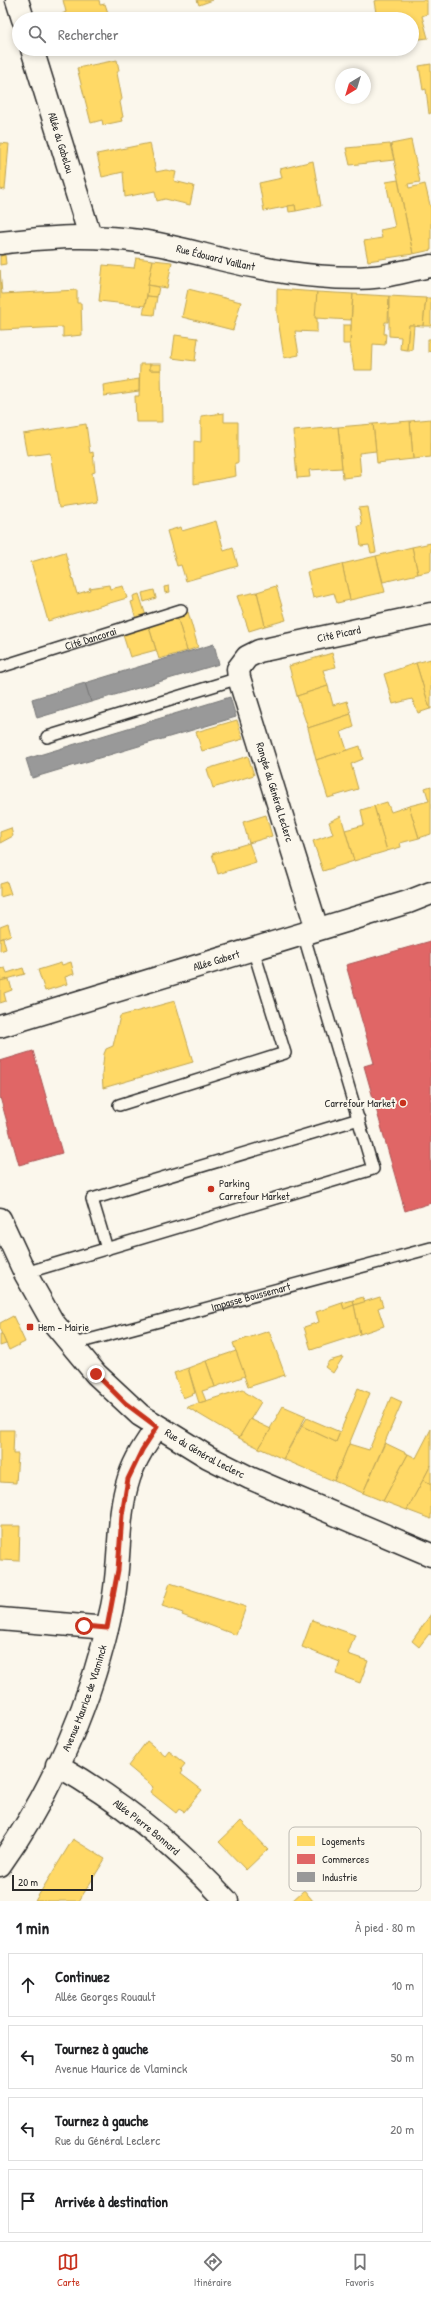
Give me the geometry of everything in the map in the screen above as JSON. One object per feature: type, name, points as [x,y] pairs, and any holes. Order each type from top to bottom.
[{"type":"street","points":[[17,0],[20,12]]},
{"type":"street","name":"Allée du Gabelou","points":[[34,56],[90,236]]},
{"type":"street","name":"Rue Édouard Vaillant","points":[[0,243],[62,236],[90,236],[150,243],[255,267],[300,274],[362,277],[383,276],[431,266]]},
{"type":"street","name":"Cité Picard","points":[[239,678],[238,669],[247,657],[283,645],[431,614]]},
{"type":"street","name":"Rangée du Général Leclerc","points":[[239,678],[310,931]]},
{"type":"street","name":"Allée Gabert","points":[[0,1026],[408,902],[431,893]]},
{"type":"street","name":"Rue du Général Leclerc","points":[[0,1219],[25,1273],[52,1321],[70,1345],[109,1388],[157,1427],[250,1478],[431,1555]]},
{"type":"street","name":"Avenue Maurice de Vlaminck","points":[[0,1865],[30,1816],[57,1765],[92,1679],[107,1628],[118,1570],[122,1515],[128,1479],[142,1450],[157,1427]]},
{"type":"street","points":[[0,1619],[107,1628]]},
{"type":"street","name":"Allée Pierre Bonnard","points":[[57,1765],[111,1798],[137,1817],[194,1867],[227,1901]]},
{"type":"lane","name":"Cité Dancorai","points":[[0,667],[181,610]]},
{"type":"lane","points":[[47,737],[239,678]]},
{"type":"lane","points":[[25,1273],[373,1168],[310,931]]},
{"type":"lane","points":[[119,1106],[285,1053],[253,949]]},
{"type":"lane","points":[[107,1249],[92,1199],[359,1119]]},
{"type":"lane","name":"Impasse Boussemart","points":[[70,1345],[431,1248]]},
{"type":"building: Logements","points":[[63,0],[99,0],[100,5],[105,4],[108,12],[66,12]]},
{"type":"building: Logements","points":[[197,0],[213,0],[199,5]]},
{"type":"building: Logements","points":[[427,0],[427,14],[422,16],[428,38],[419,39],[419,12],[376,12],[374,1]]},
{"type":"building: Logements","points":[[117,60],[119,70],[117,73],[122,99],[120,102],[123,117],[121,118],[122,121],[103,125],[102,120],[91,123],[77,68]]},
{"type":"building: Logements","points":[[431,64],[431,113],[429,114],[426,89],[423,90],[419,66]]},
{"type":"building: Logements","points":[[411,140],[420,182],[408,184],[409,188],[425,184],[431,209],[431,250],[413,254],[391,144]]},
{"type":"building: Logements","points":[[0,143],[9,144],[5,190],[0,189]]},
{"type":"building: Logements","points":[[150,143],[156,172],[166,170],[176,172],[174,181],[194,186],[190,205],[165,199],[157,201],[155,191],[125,197],[123,172],[102,177],[97,154]]},
{"type":"building: Logements","points":[[390,144],[394,160],[350,165],[346,148]]},
{"type":"building: Logements","points":[[313,161],[321,206],[296,211],[295,205],[264,211],[259,183],[282,178],[280,169]]},
{"type":"building: Logements","points":[[398,180],[413,254],[368,261],[364,241],[382,238],[380,230],[395,227],[386,182]]},
{"type":"building: Logements","points":[[295,205],[296,211],[289,212],[288,206]]},
{"type":"building: Logements","points":[[5,255],[6,264],[0,265],[0,256]]},
{"type":"building: Logements","points":[[136,258],[153,260],[145,306],[99,301],[103,265],[134,268]]},
{"type":"building: Logements","points":[[153,260],[172,262],[167,288],[148,285]]},
{"type":"building: Logements","points":[[0,270],[2,294],[77,290],[77,303],[81,303],[82,335],[63,337],[63,327],[0,330]]},
{"type":"building: Logements","points":[[148,285],[159,287],[157,297],[147,296]]},
{"type":"building: Logements","points":[[188,289],[241,302],[233,330],[182,317]]},
{"type":"building: Logements","points":[[277,289],[317,292],[317,332],[295,331],[299,355],[284,358],[277,313]]},
{"type":"building: Logements","points":[[317,292],[353,294],[351,320],[315,318]]},
{"type":"building: Logements","points":[[353,294],[389,296],[388,322],[385,322],[384,334],[386,334],[385,345],[373,344],[372,370],[354,370],[350,344]]},
{"type":"building: Logements","points":[[147,296],[157,297],[154,315],[143,314]]},
{"type":"building: Logements","points":[[389,296],[426,298],[423,326],[409,325],[407,350],[400,349],[401,337],[389,336]]},
{"type":"building: Logements","points":[[426,298],[431,298],[431,326],[423,326]]},
{"type":"building: Logements","points":[[343,325],[351,325],[350,344],[343,344]]},
{"type":"building: Logements","points":[[409,325],[414,325],[412,350],[407,350]]},
{"type":"building: Logements","points":[[175,335],[198,338],[195,361],[172,358]]},
{"type":"building: Logements","points":[[428,339],[431,339],[431,351],[428,352]]},
{"type":"building: Logements","points":[[140,364],[150,364],[150,370],[161,370],[162,422],[136,422],[135,396],[139,396]]},
{"type":"building: Logements","points":[[150,364],[161,364],[161,370],[150,370]]},
{"type":"building: Logements","points":[[139,379],[139,391],[104,396],[103,385]]},
{"type":"building: Logements","points":[[224,413],[224,422],[238,422],[238,463],[235,463],[236,476],[194,484],[194,441],[201,442],[201,416]]},
{"type":"building: Logements","points":[[431,419],[431,457],[413,459],[410,421]]},
{"type":"building: Logements","points":[[410,421],[413,459],[377,463],[373,424]]},
{"type":"building: Logements","points":[[86,424],[90,453],[93,452],[95,472],[92,473],[97,502],[59,508],[50,453],[27,456],[23,434]]},
{"type":"building: Logements","points":[[373,424],[376,451],[359,453],[361,476],[343,478],[338,427]]},
{"type":"building: Logements","points":[[338,427],[342,468],[309,470],[310,477],[297,478],[293,431]]},
{"type":"building: Logements","points":[[368,507],[376,552],[371,553],[369,545],[361,546],[358,526],[362,525],[359,508]]},
{"type":"building: Logements","points":[[216,521],[224,551],[233,548],[238,566],[186,581],[181,565],[177,566],[167,531],[181,527],[182,531]]},
{"type":"building: Logements","points":[[431,543],[431,571],[418,574],[412,547]]},
{"type":"building: Logements","points":[[412,547],[418,574],[383,582],[376,556]]},
{"type":"building: Logements","points":[[65,552],[77,594],[90,590],[89,588],[109,585],[110,589],[123,586],[127,598],[48,621],[31,562]]},
{"type":"building: Logements","points":[[376,556],[385,592],[350,600],[342,564]]},
{"type":"building: Logements","points":[[342,564],[350,600],[337,603],[334,593],[313,598],[307,572]]},
{"type":"building: Logements","points":[[169,586],[170,592],[165,593],[164,587]]},
{"type":"building: Logements","points":[[276,586],[286,620],[265,626],[257,592]]},
{"type":"building: Logements","points":[[154,590],[156,598],[144,602],[142,593]]},
{"type":"building: Logements","points":[[257,592],[265,626],[249,631],[237,596]]},
{"type":"building: Logements","points":[[139,594],[146,616],[136,619],[131,602],[134,601],[133,596]]},
{"type":"building: Logements","points":[[188,612],[198,647],[187,651],[177,616]]},
{"type":"building: Logements","points":[[177,616],[187,651],[159,659],[148,624]]},
{"type":"building: Logements","points":[[148,624],[156,650],[130,657],[122,632]]},
{"type":"building: Logements","points":[[332,653],[336,667],[323,670],[328,686],[297,696],[289,666]]},
{"type":"building: Logements","points":[[431,659],[431,709],[430,709],[416,663]]},
{"type":"building: Logements","points":[[416,663],[430,709],[418,713],[412,699],[393,704],[384,674]]},
{"type":"building: Logements","points":[[328,686],[333,705],[347,701],[351,714],[308,728],[297,696]]},
{"type":"building: Logements","points":[[351,714],[354,727],[341,732],[347,750],[316,760],[308,728]]},
{"type":"building: Logements","points":[[237,720],[243,739],[202,751],[196,732]]},
{"type":"building: Logements","points":[[360,746],[363,759],[351,764],[358,789],[328,798],[316,760]]},
{"type":"building: Logements","points":[[248,756],[254,775],[213,788],[207,769]]},
{"type":"building: Logements","points":[[431,786],[431,834],[419,838],[409,806],[429,801],[425,788]]},
{"type":"building: Logements","points":[[387,802],[391,812],[409,806],[419,838],[400,843],[401,847],[387,851],[374,806]]},
{"type":"building: Logements","points":[[374,806],[387,851],[354,861],[345,830],[364,825],[361,810]]},
{"type":"building: Logements","points":[[266,815],[272,836],[249,843],[243,822]]},
{"type":"building: Logements","points":[[341,816],[354,861],[323,871],[313,841],[333,834],[329,822]]},
{"type":"building: Logements","points":[[11,828],[13,836],[0,843],[0,832]]},
{"type":"building: Logements","points":[[249,843],[256,862],[218,874],[212,854]]},
{"type":"building: Logements","points":[[7,882],[11,894],[0,897],[0,884]]},
{"type":"building: Logements","points":[[8,924],[11,935],[0,939],[0,927]]},
{"type":"building: Logements","points":[[3,938],[6,949],[0,951],[0,939]]},
{"type":"building: Logements","points":[[71,962],[74,974],[65,977],[67,984],[45,991],[38,970],[61,963],[62,965]]},
{"type":"building: Logements","points":[[5,968],[7,973],[23,968],[25,974],[0,981],[0,969]]},
{"type":"building: Logements","points":[[9,979],[12,990],[4,993],[6,1001],[0,1003],[0,981]]},
{"type":"building: Logements","points":[[175,1001],[193,1062],[103,1088],[102,1074],[104,1054],[106,1049],[113,1046],[120,1016]]},
{"type":"building: Logements","points":[[363,1297],[365,1302],[354,1305],[353,1300]]},
{"type":"building: Logements","points":[[380,1297],[383,1306],[378,1308],[384,1326],[360,1334],[354,1305]]},
{"type":"building: Logements","points":[[353,1300],[354,1305],[344,1309],[342,1303]]},
{"type":"building: Logements","points":[[342,1303],[344,1309],[354,1305],[360,1334],[311,1350],[304,1327],[319,1322],[316,1312]]},
{"type":"building: Logements","points":[[13,1316],[25,1342],[9,1350],[0,1330],[0,1323]]},
{"type":"building: Logements","points":[[269,1331],[285,1375],[248,1387],[233,1343]]},
{"type":"building: Logements","points":[[0,1334],[2,1334],[6,1344],[0,1346]]},
{"type":"building: Logements","points":[[236,1351],[245,1376],[215,1387],[206,1361]]},
{"type":"building: Logements","points":[[343,1357],[333,1373],[325,1367],[329,1361]]},
{"type":"building: Logements","points":[[206,1361],[215,1387],[202,1391],[206,1401],[199,1403],[188,1368]]},
{"type":"building: Logements","points":[[188,1368],[195,1393],[183,1398],[174,1373]]},
{"type":"building: Logements","points":[[358,1388],[370,1393],[334,1481],[283,1459],[302,1426],[336,1442]]},
{"type":"building: Logements","points":[[243,1389],[245,1392],[261,1402],[239,1438],[187,1407]]},
{"type":"building: Logements","points":[[391,1397],[402,1402],[363,1493],[334,1481],[349,1444],[369,1450]]},
{"type":"building: Logements","points":[[283,1406],[306,1416],[283,1459],[259,1448]]},
{"type":"building: Logements","points":[[307,1418],[340,1432],[336,1442],[302,1426]]},
{"type":"building: Logements","points":[[250,1419],[271,1429],[259,1448],[239,1438]]},
{"type":"building: Logements","points":[[431,1429],[431,1465],[407,1510],[383,1501],[408,1454],[416,1458]]},
{"type":"building: Logements","points":[[0,1430],[14,1430],[13,1454],[18,1454],[16,1483],[0,1482]]},
{"type":"building: Logements","points":[[385,1443],[408,1454],[383,1501],[363,1493]]},
{"type":"building: Logements","points":[[431,1465],[431,1484],[423,1480]]},
{"type":"building: Logements","points":[[423,1480],[431,1484],[431,1519],[407,1510]]},
{"type":"building: Logements","points":[[0,1526],[20,1526],[19,1561],[0,1560]]},
{"type":"building: Logements","points":[[170,1583],[246,1607],[236,1635],[162,1606]]},
{"type":"building: Logements","points":[[431,1614],[431,1635],[429,1634],[419,1647],[412,1641]]},
{"type":"building: Logements","points":[[312,1620],[355,1635],[348,1654],[368,1661],[360,1683],[336,1674],[340,1662],[302,1647]]},
{"type":"building: Logements","points":[[147,1741],[165,1756],[169,1751],[185,1764],[181,1769],[183,1771],[181,1774],[202,1790],[184,1812],[179,1809],[176,1813],[150,1792],[153,1787],[128,1766]]},
{"type":"building: Logements","points":[[241,1821],[268,1849],[246,1870],[219,1842]]},
{"type":"building: Logements","points":[[73,1839],[105,1859],[79,1901],[35,1901]]},
{"type":"building: Logements","points":[[305,1891],[313,1901],[292,1901]]},
{"type":"building: Commerces","name":"Carrefour Market","points":[[431,941],[431,1203],[405,1211],[364,1066],[374,1063],[346,965]]},
{"type":"building: Commerces","points":[[33,1051],[62,1153],[19,1165],[0,1097],[0,1061]]},
{"type":"building: Industrie","points":[[214,644],[219,664],[91,702],[85,683]]},
{"type":"building: Industrie","points":[[85,683],[91,702],[37,718],[32,699]]},
{"type":"building: Industrie","points":[[230,697],[236,717],[32,778],[26,759]]},
{"type":"place","name":"Carrefour Market","points":[[403,1103]]},
{"type":"place","name":"Parking Carrefour Market","points":[[211,1189]]},
{"type":"place","name":"Hem – Mairie","points":[[30,1327]]},
{"type":"route","points":[[84,1626],[107,1628],[118,1570],[122,1515],[128,1479],[133,1466],[157,1427],[125,1403],[96,1374]]}]
